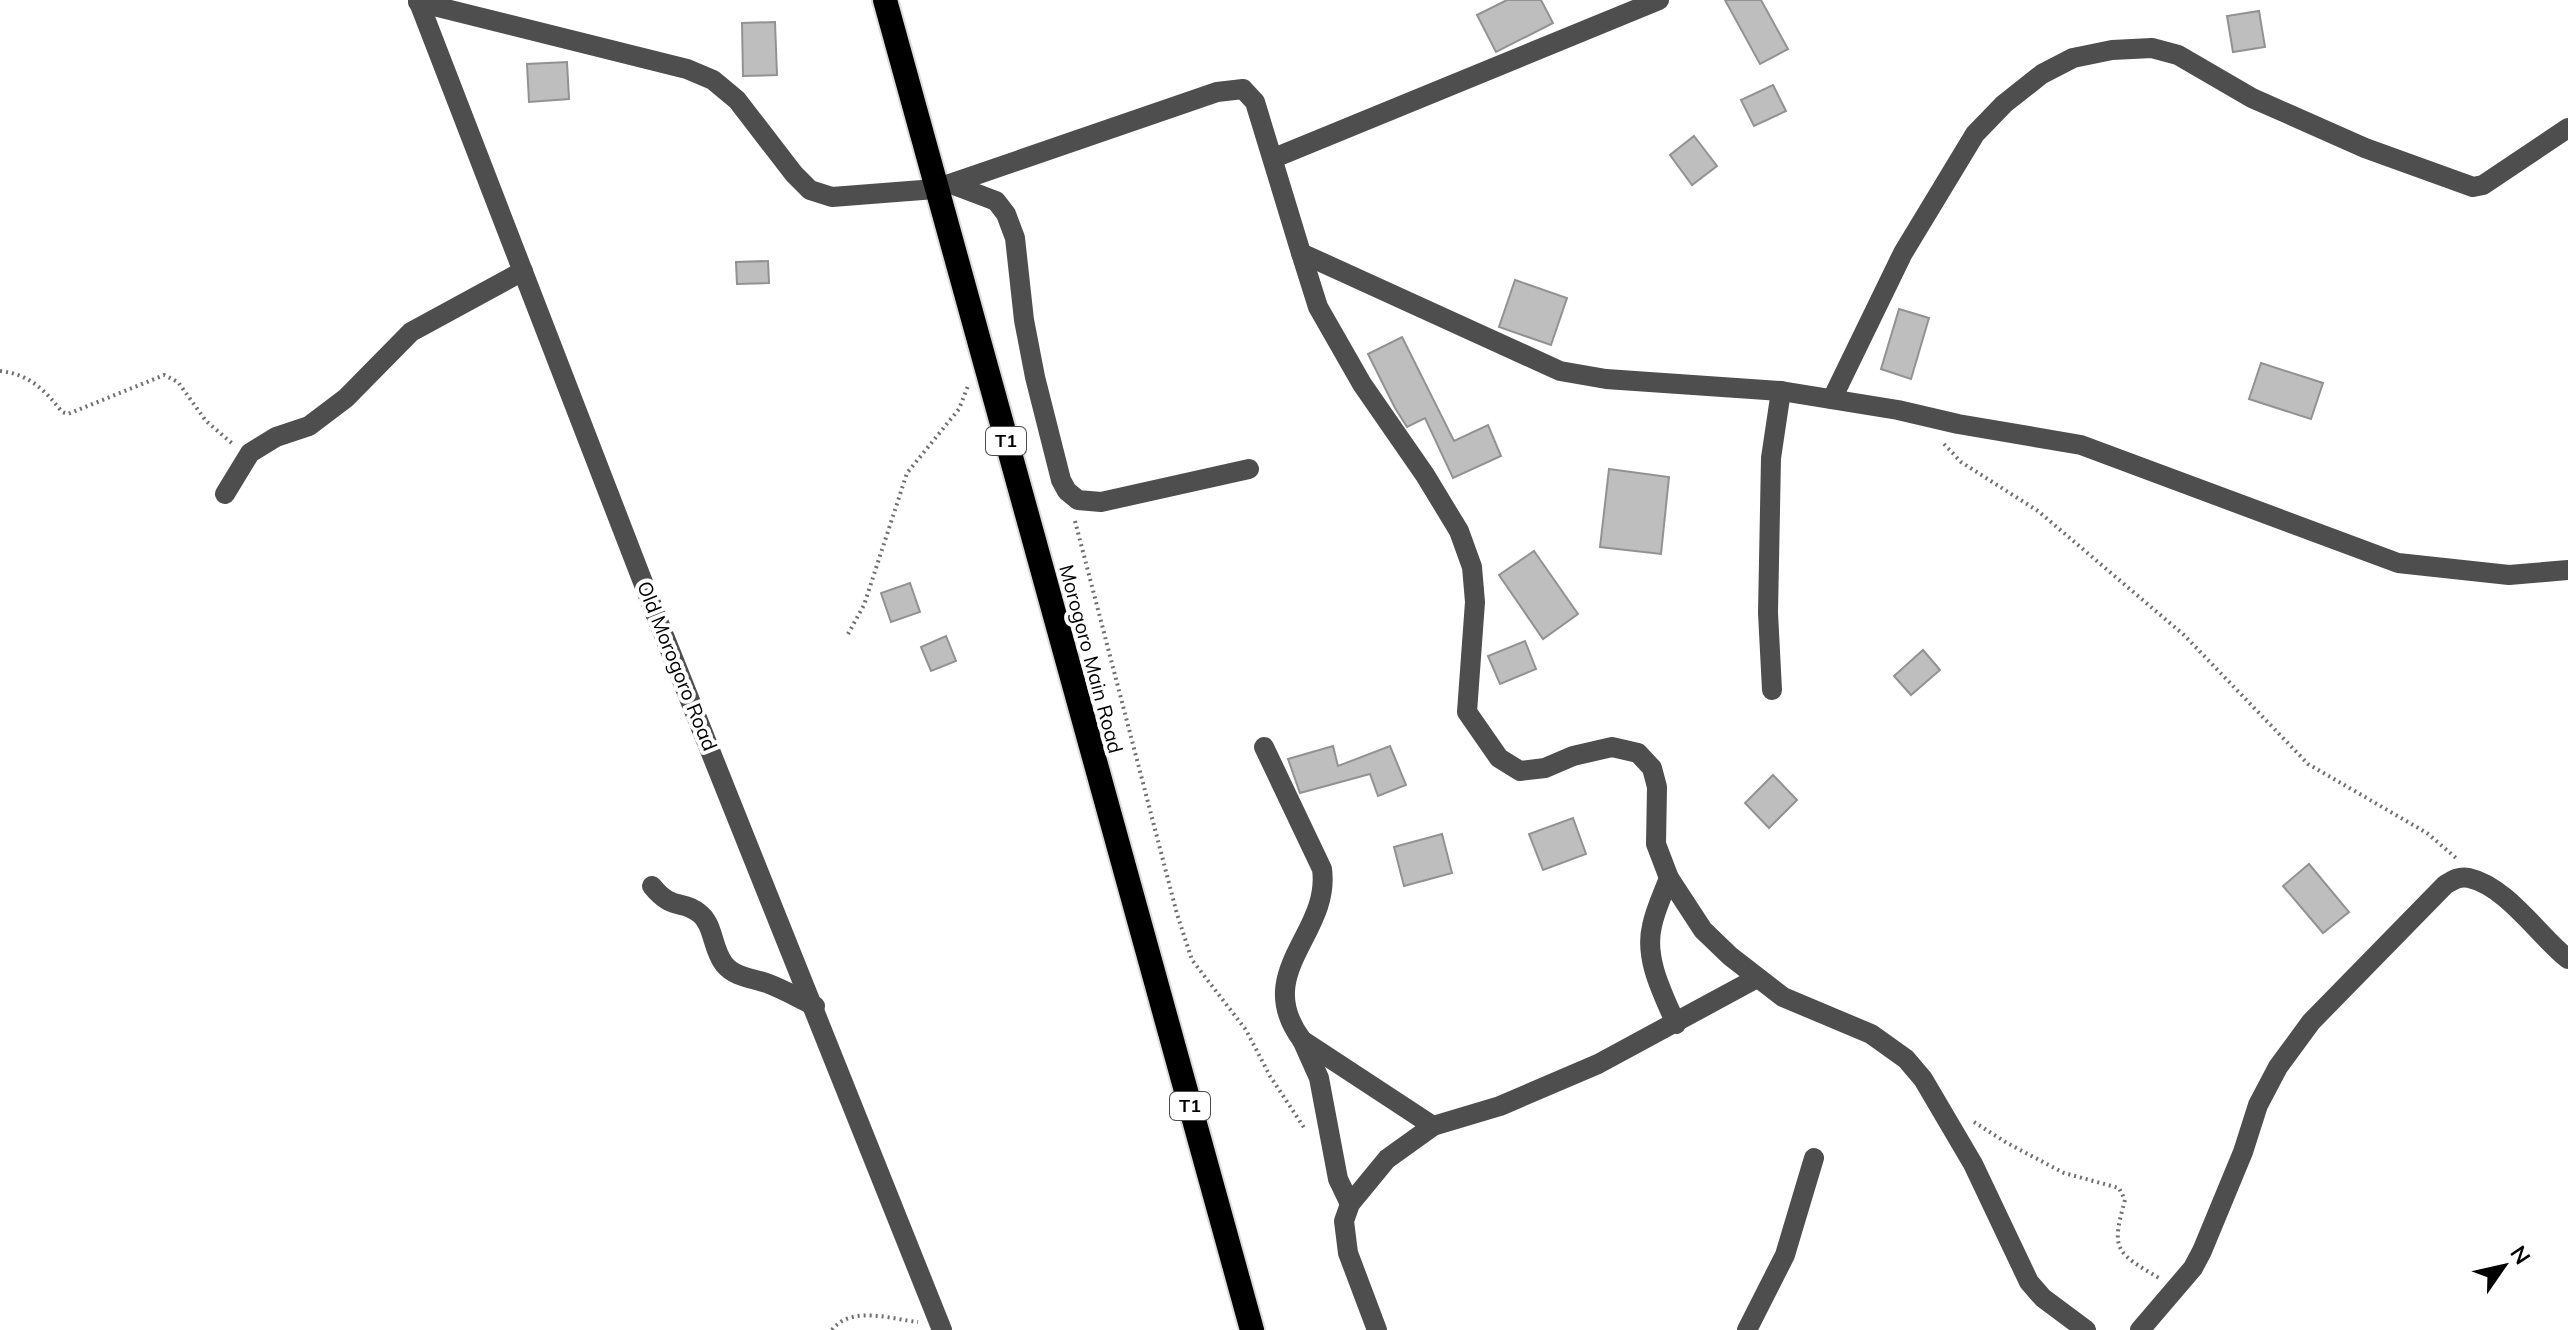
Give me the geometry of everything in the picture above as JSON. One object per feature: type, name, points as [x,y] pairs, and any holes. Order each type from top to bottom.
[{"type":"highway","name":"Morogoro Main Road","points":[[885,0],[943,186],[982,355],[1252,1330]]},
{"type":"street","points":[[1274,158],[1659,0]]},
{"type":"street","points":[[418,1],[687,69],[713,80],[737,100],[810,190],[832,197],[943,186],[1217,92],[1243,89],[1255,102],[1318,307],[1362,384],[1425,475],[1459,531],[1472,567],[1475,615],[1467,712],[1499,758],[1520,771],[1545,768],[1573,756],[1612,747],[1638,753],[1652,768],[1657,787],[1656,844],[1669,878],[1703,930],[1730,956],[1783,997],[1871,1034],[1906,1059],[1923,1079],[1973,1164],[2029,1282],[2043,1298],[2086,1330]]},
{"type":"street","name":"Old Morogoro Road","points":[[418,1],[651,603],[941,1327]]},
{"type":"street","points":[[1832,399],[1903,253],[1975,134],[2004,104],[2042,74],[2073,58],[2112,50],[2152,48],[2178,55],[2252,98],[2365,148],[2473,187],[2483,185],[2568,128]]},
{"type":"street","points":[[943,186],[996,201],[1006,214],[1015,238],[1024,320],[1035,377],[1051,443],[1067,491],[1078,500],[1101,502],[1249,469]]},
{"type":"street","points":[[1301,253],[1560,371],[1606,379],[1781,391],[2081,445],[2398,563],[2509,575],[2568,570]]},
{"type":"street","points":[[225,494],[250,453],[276,437],[309,426],[346,398],[411,332],[523,271]]},
{"type":"street","points":[[1772,690],[1768,613],[1771,458],[1781,391]]},
{"type":"street","points":[[1264,747],[1322,869],[1324,882],[1313,920],[1292,958],[1284,986],[1294,1029],[1319,1078],[1338,1179],[1350,1204]]},
{"type":"street","points":[[1669,878],[1651,928],[1650,949],[1657,979],[1676,1024]]},
{"type":"street","points":[[2140,1330],[2193,1268],[2202,1251],[2243,1152],[2258,1105],[2278,1067],[2311,1022],[2445,885],[2457,878],[2469,878],[2488,886],[2507,900],[2550,945],[2568,959]]},
{"type":"street","points":[[652,886],[662,899],[673,905],[697,910],[704,918],[712,943],[724,965],[744,977],[768,983],[815,1006]]},
{"type":"street","points":[[1377,1330],[1348,1253],[1344,1221],[1350,1204],[1387,1159],[1433,1126],[1500,1106],[1598,1064],[1757,978]]},
{"type":"street","points":[[1302,1040],[1433,1126]]},
{"type":"street","points":[[1747,1330],[1785,1255],[1814,1158]]},
{"type":"path","points":[[848,634],[864,605],[907,473],[959,409],[982,355]]},
{"type":"path","points":[[0,371],[24,376],[38,385],[62,412],[68,414],[164,375],[186,390],[206,421],[218,433],[250,453]]},
{"type":"path","points":[[1943,443],[1961,462],[2038,511],[2184,635],[2308,764],[2427,833],[2458,859]]},
{"type":"path","points":[[1067,491],[1177,914],[1192,960],[1246,1030],[1270,1076],[1312,1139]]},
{"type":"path","points":[[1971,1120],[2064,1173],[2119,1188],[2125,1200],[2116,1231],[2121,1251],[2134,1263],[2177,1288]]},
{"type":"path","points":[[832,1330],[837,1323],[854,1315],[941,1327]]},
{"type":"building","points":[[1507,0],[1541,0],[1553,23],[1496,52],[1477,15]]},
{"type":"building","points":[[1725,0],[1761,0],[1788,49],[1760,64]]},
{"type":"building","points":[[2259,11],[2265,47],[2233,52],[2227,16]]},
{"type":"building","points":[[775,22],[777,75],[743,76],[742,23]]},
{"type":"building","points":[[567,62],[569,99],[529,102],[527,64]]},
{"type":"building","points":[[1773,85],[1786,111],[1754,126],[1741,100]]},
{"type":"building","points":[[1694,136],[1717,166],[1692,185],[1670,155]]},
{"type":"building","points":[[768,261],[769,283],[737,284],[736,262]]},
{"type":"building","points":[[1515,280],[1567,298],[1551,345],[1499,327]]},
{"type":"building","points":[[1899,309],[1929,318],[1911,379],[1881,369]]},
{"type":"building","points":[[1402,337],[1454,441],[1488,425],[1501,456],[1453,478],[1425,418],[1407,427],[1368,354]]},
{"type":"building","points":[[2261,363],[2323,383],[2311,419],[2249,399]]},
{"type":"building","points":[[1609,469],[1669,477],[1661,554],[1600,547]]},
{"type":"building","points":[[1534,551],[1578,614],[1543,639],[1499,575]]},
{"type":"building","points":[[910,583],[920,612],[891,622],[881,593]]},
{"type":"building","points":[[946,636],[956,661],[931,671],[921,647]]},
{"type":"building","points":[[1525,641],[1536,669],[1500,684],[1488,656]]},
{"type":"building","points":[[1923,650],[1940,670],[1911,695],[1894,676]]},
{"type":"building","points":[[1333,746],[1338,766],[1390,746],[1406,785],[1378,796],[1370,774],[1300,793],[1288,759]]},
{"type":"building","points":[[1773,775],[1797,800],[1769,828],[1745,803]]},
{"type":"building","points":[[1573,818],[1586,854],[1543,870],[1529,834]]},
{"type":"building","points":[[1442,834],[1452,873],[1404,886],[1394,847]]},
{"type":"building","points":[[2309,864],[2349,912],[2323,933],[2283,886]]}]
